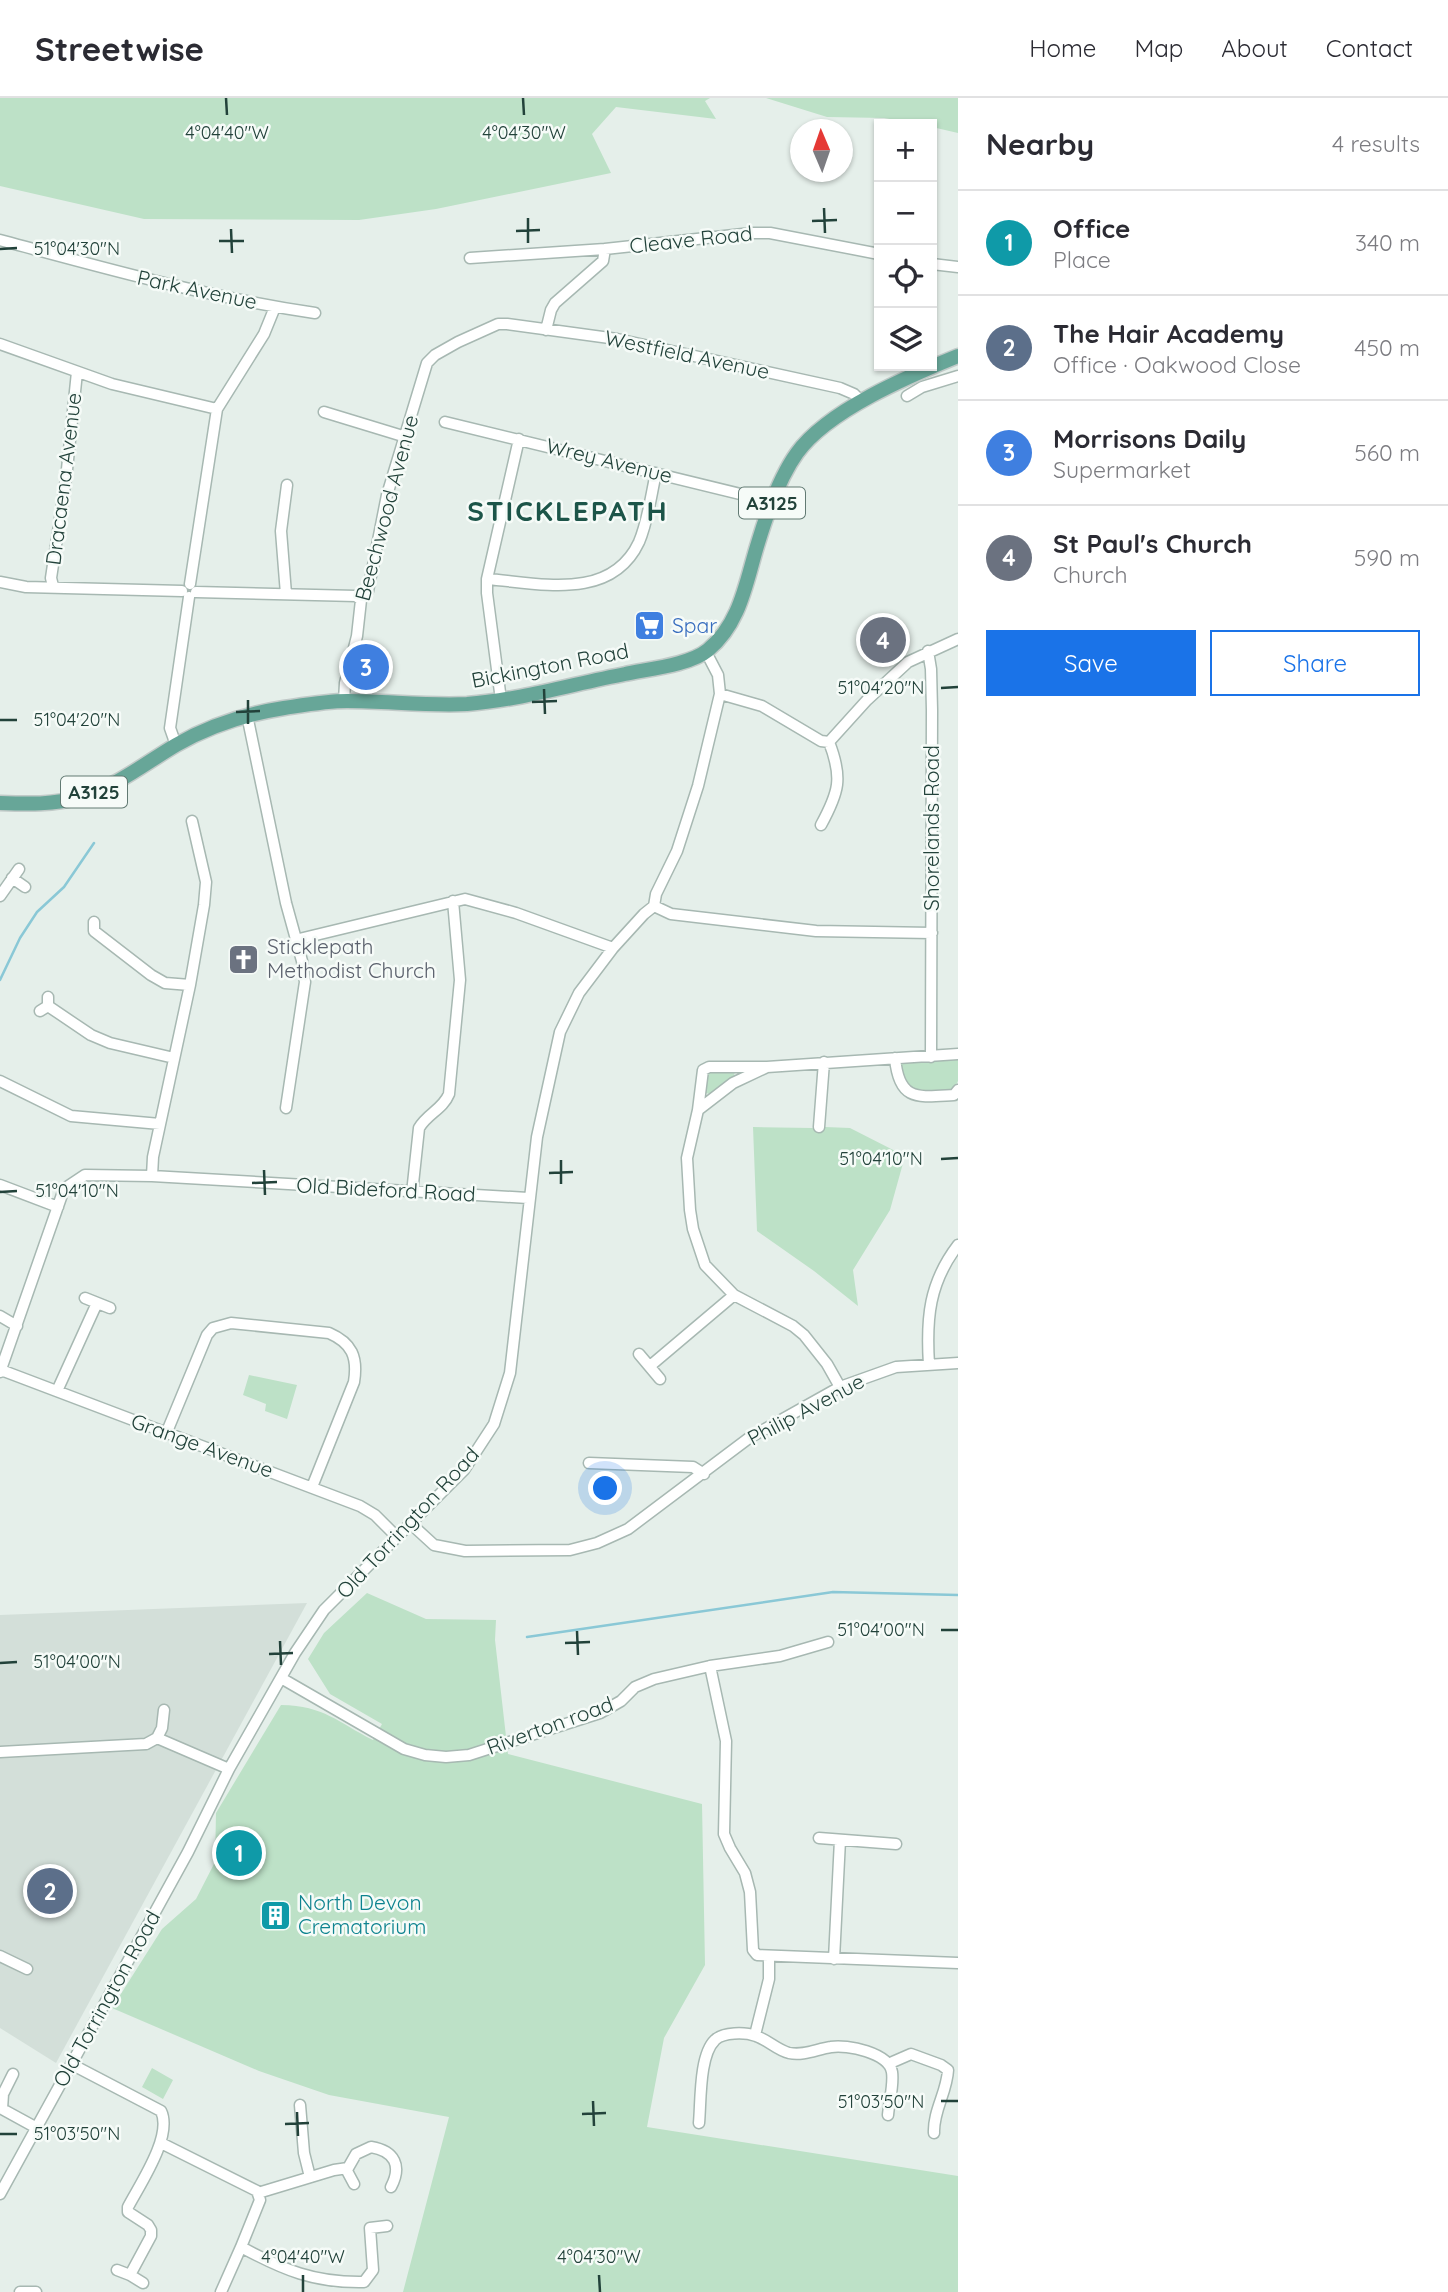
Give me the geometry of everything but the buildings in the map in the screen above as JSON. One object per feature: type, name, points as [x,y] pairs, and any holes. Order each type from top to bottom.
[{"type":"main road","name":"A3125","points":[[706,652],[731,624],[738,611],[773,502],[786,470],[798,451],[816,433],[862,401],[958,356]]},
{"type":"main road","name":"Bickington Road","points":[[0,803],[47,803],[80,797],[122,780],[176,745],[206,730],[247,715],[344,701],[428,705],[502,700],[657,667],[706,652]]},
{"type":"street","name":"Cleave Road","points":[[546,330],[551,310],[603,261],[605,249],[770,233],[874,253]]},
{"type":"street","name":"Park Avenue","points":[[0,240],[145,280],[215,296],[315,313]]},
{"type":"street","points":[[470,258],[605,249]]},
{"type":"street","points":[[937,265],[958,267]]},
{"type":"street","points":[[176,745],[170,728],[217,409],[264,334],[275,307]]},
{"type":"street","name":"Beechwood Avenue","points":[[344,701],[345,683],[387,495],[427,363],[435,355],[458,342],[499,324],[507,324]]},
{"type":"street","name":"Westfield Avenue","points":[[507,324],[617,339],[698,355],[840,388],[855,394],[862,401]]},
{"type":"street","points":[[0,344],[112,384],[217,409]]},
{"type":"street","name":"Dracaena Avenue","points":[[53,586],[51,578],[66,479],[77,372]]},
{"type":"street","points":[[907,396],[922,387],[958,376]]},
{"type":"street","points":[[324,412],[406,437]]},
{"type":"street","name":"Wrey Avenue","points":[[445,422],[773,502]]},
{"type":"street","points":[[502,700],[486,593],[519,439]]},
{"type":"street","points":[[487,579],[565,585],[589,584],[607,576],[633,552],[640,539],[656,473]]},
{"type":"street","points":[[286,594],[281,531],[287,485]]},
{"type":"street","points":[[0,582],[26,586],[365,595]]},
{"type":"street","points":[[720,694],[762,706],[821,741],[829,741],[886,681],[908,662],[958,639]]},
{"type":"street","name":"Shorelands Road","points":[[654,906],[671,914],[817,932],[932,933],[931,683],[928,651]]},
{"type":"street","name":"Old Torrington Road","points":[[0,2193],[188,1852],[229,1769],[306,1635],[324,1610],[464,1470],[498,1414],[510,1373],[537,1137],[560,1032],[579,993],[613,948],[654,906],[656,894],[677,851],[698,786],[720,694],[718,675],[706,652]]},
{"type":"street","points":[[247,715],[305,982],[286,1108]]},
{"type":"street","points":[[820,826],[836,794],[839,776],[829,741]]},
{"type":"street","points":[[152,1176],[153,1157],[190,985],[204,905],[206,882],[193,827],[183,835]]},
{"type":"street","points":[[0,897],[15,874],[25,887]]},
{"type":"street","points":[[295,940],[465,900],[516,913],[613,948]]},
{"type":"street","points":[[412,1193],[419,1128],[423,1120],[445,1103],[449,1094],[460,980],[453,901]]},
{"type":"street","points":[[91,929],[150,975],[165,983],[190,985]]},
{"type":"street","points":[[931,1057],[932,933]]},
{"type":"street","points":[[46,1004],[91,1035],[110,1043],[174,1058]]},
{"type":"street","points":[[840,1387],[827,1364],[804,1335],[793,1326],[734,1295],[705,1265],[693,1229],[687,1158],[698,1110],[702,1072],[706,1068],[767,1067],[958,1054]]},
{"type":"street","points":[[895,1058],[897,1076],[908,1093],[917,1097],[954,1095],[958,1090]]},
{"type":"street","points":[[819,1126],[824,1062]]},
{"type":"street","points":[[698,1110],[733,1083],[767,1067]]},
{"type":"street","points":[[0,1081],[71,1116],[160,1124]]},
{"type":"street","name":"Old Bideford Road","points":[[0,1371],[64,1189],[85,1175],[152,1176],[528,1198]]},
{"type":"street","points":[[0,1185],[58,1207]]},
{"type":"street","points":[[929,1365],[929,1306],[943,1264],[958,1245]]},
{"type":"street","points":[[650,1366],[734,1295]]},
{"type":"street","points":[[85,1298],[110,1308]]},
{"type":"street","points":[[58,1391],[97,1303]]},
{"type":"street","points":[[0,1316],[17,1326]]},
{"type":"street","points":[[166,1434],[207,1335],[213,1328],[231,1323],[329,1333],[342,1339],[351,1348],[357,1366],[355,1382],[312,1487]]},
{"type":"street","points":[[639,1354],[660,1379]]},
{"type":"street","name":"Philip Avenue","points":[[410,1523],[425,1538],[444,1549],[465,1552],[569,1550],[597,1544],[628,1529],[749,1438],[840,1387],[896,1367],[958,1363]]},
{"type":"street","name":"Grange Avenue","points":[[0,1371],[360,1506],[375,1515],[396,1536]]},
{"type":"street","points":[[589,1463],[693,1467],[704,1474]]},
{"type":"street","name":"Riverton road","points":[[281,1678],[404,1749],[446,1757],[481,1752],[600,1713],[621,1702],[635,1686],[654,1679],[710,1666],[780,1656],[828,1642]]},
{"type":"street","points":[[710,1666],[726,1741],[724,1834],[745,1872],[750,1892],[753,1950],[757,1955],[958,1964]]},
{"type":"street","points":[[0,1752],[146,1744],[157,1738],[162,1727],[164,1710]]},
{"type":"street","points":[[157,1738],[229,1769]]},
{"type":"street","points":[[819,1838],[896,1844]]},
{"type":"street","points":[[834,1959],[840,1840]]},
{"type":"street","points":[[0,1956],[27,1969]]},
{"type":"street","points":[[755,2035],[769,1979],[769,1956]]},
{"type":"street","points":[[699,2123],[707,2052],[715,2040],[723,2035],[755,2035],[792,2053],[802,2054],[845,2046],[878,2056],[888,2064],[892,2072],[888,2115]]},
{"type":"street","points":[[888,2064],[911,2054],[948,2070],[948,2082],[934,2122],[934,2133]]},
{"type":"street","points":[[71,2064],[161,2111],[164,2117],[161,2143],[128,2207],[128,2212],[152,2230],[130,2275]]},
{"type":"street","points":[[13,2074],[3,2094],[1,2109],[35,2127]]},
{"type":"street","points":[[300,2105],[304,2154],[310,2177]]},
{"type":"street","points":[[161,2143],[253,2187],[258,2193],[260,2200],[242,2247],[220,2292]]},
{"type":"street","points":[[346,2169],[356,2154],[372,2147],[380,2148],[391,2155],[396,2167],[396,2177],[391,2187]]},
{"type":"street","points":[[258,2193],[334,2170],[346,2169]]},
{"type":"street","points":[[346,2169],[355,2184]]},
{"type":"street","points":[[356,2229],[387,2227]]},
{"type":"street","points":[[242,2247],[288,2271],[335,2281],[364,2281],[370,2277],[373,2270],[370,2228]]},
{"type":"street","points":[[117,2270],[143,2283]]},
{"type":"street","points":[[20,2292],[36,2292]]},
{"type":"shaded area","points":[[307,1603],[56,2063],[0,2028],[0,1615]]},
{"type":"green space","points":[[0,98],[710,98],[705,101],[716,119],[616,107],[592,134],[611,173],[436,209],[359,220],[144,219],[0,186]]},
{"type":"green space","points":[[766,98],[958,98],[958,133],[937,128],[937,119],[827,117]]},
{"type":"green space","points":[[958,1057],[958,1081],[953,1091],[942,1092],[917,1091],[911,1087],[906,1082],[899,1061]]},
{"type":"green space","points":[[735,1070],[734,1077],[710,1094],[705,1093],[709,1071]]},
{"type":"green space","points":[[753,1127],[812,1128],[823,1131],[825,1127],[850,1128],[905,1156],[890,1210],[853,1270],[858,1306],[757,1231]]},
{"type":"green space","points":[[249,1375],[297,1385],[287,1419],[265,1411],[266,1404],[243,1395]]},
{"type":"green space","points":[[367,1593],[426,1619],[496,1620],[495,1640],[508,1754],[702,1804],[705,1965],[664,2038],[647,2127],[958,2176],[958,2292],[403,2292],[449,2117],[329,2095],[259,2071],[112,2008],[162,1929],[196,1899],[215,1862],[216,1813],[281,1705],[320,1712],[373,1740],[382,1724],[330,1694],[308,1659],[324,1633]]},
{"type":"green space","points":[[152,2068],[173,2080],[163,2099],[142,2087]]},
{"type":"waterway","points":[[0,980],[20,938],[37,912],[64,887],[94,843]]},
{"type":"waterway","points":[[527,1637],[833,1592],[958,1595]]},
{"type":"place","name":"Spar","points":[[649,626]]},
{"type":"place","name":"St Paul's Church","points":[[883,640]]},
{"type":"place","name":"Morrisons Daily","points":[[366,667]]},
{"type":"place","name":"Sticklepath Methodist Church","points":[[244,959]]},
{"type":"place","name":"Office","points":[[239,1853]]},
{"type":"place","name":"The Hair Academy","points":[[50,1891]]},
{"type":"place","name":"North Devon Crematorium","points":[[275,1915]]},
{"type":"district","name":"STICKLEPATH","points":[[568,511]]}]
